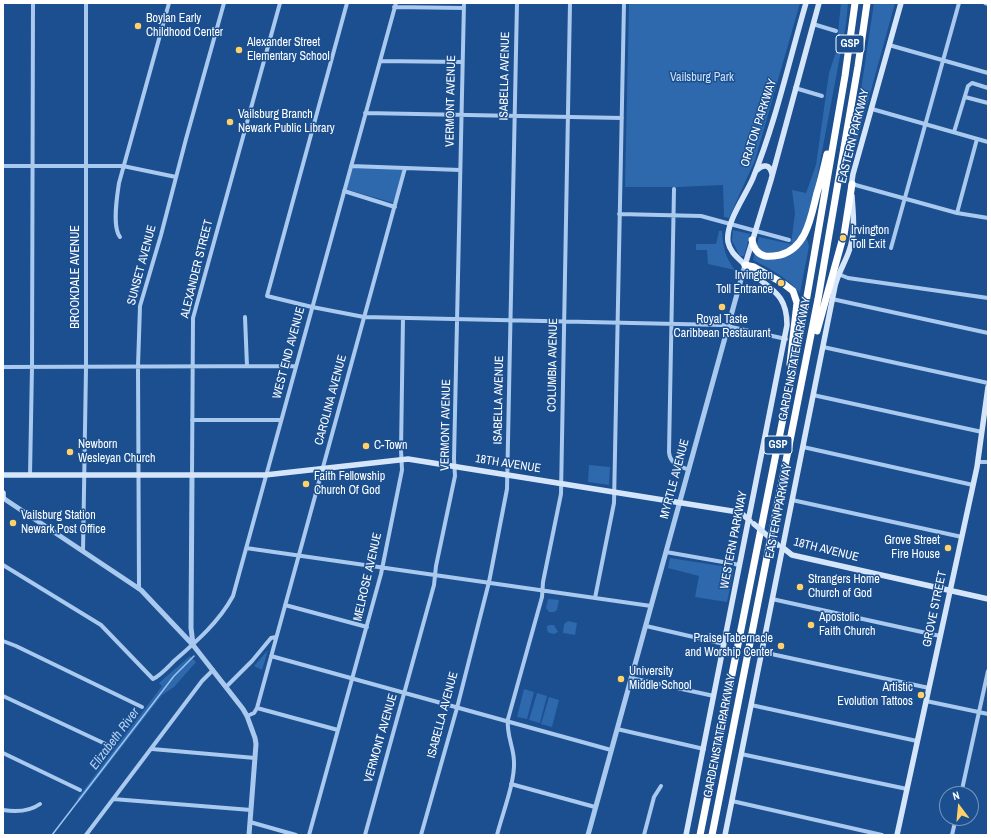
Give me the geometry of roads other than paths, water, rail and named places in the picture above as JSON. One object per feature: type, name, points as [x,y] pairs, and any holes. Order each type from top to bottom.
[{"type":"highway","name":"GARDEN STATE PARKWAY","points":[[700,834],[805,308],[839,109],[855,3]]},
{"type":"highway","name":"GARDEN STATE PARKWAY","points":[[713,835],[830,233],[867,3]]},
{"type":"highway","points":[[752,240],[754,247],[759,253],[772,256],[789,252],[802,238],[812,216],[839,109]]},
{"type":"highway","points":[[802,383],[843,238],[852,184]]},
{"type":"highway","points":[[745,265],[754,267],[791,289],[794,293],[796,306],[783,423]]},
{"type":"main road","name":"ORATON PARKWAY","points":[[745,265],[736,257],[729,244],[728,235],[731,224],[766,145],[806,3]]},
{"type":"main road","name":"MYRTLE AVENUE","points":[[745,265],[772,174],[819,3]]},
{"type":"main road","name":"EASTERN PARKWAY","points":[[725,835],[762,652],[781,547],[803,448],[832,299],[838,274],[849,253],[853,235],[854,221],[852,184],[900,3]]},
{"type":"main road","points":[[755,172],[761,167],[767,166],[770,168],[772,174]]},
{"type":"main road","name":"WESTERN PARKWAY","points":[[686,835],[740,565],[751,522],[786,338],[787,318],[781,299],[772,288],[752,274],[745,265]]},
{"type":"main road","name":"GROVE STREET","points":[[897,835],[978,462],[988,387]]},
{"type":"main road","name":"18TH AVENUE","points":[[3,475],[265,475],[411,459],[738,512],[781,547],[792,554],[988,599]]},
{"type":"main road","points":[[3,493],[3,498]]},
{"type":"street","points":[[30,475],[32,367],[33,3]]},
{"type":"street","name":"BROOKDALE AVENUE","points":[[83,551],[86,367],[86,3]]},
{"type":"street","points":[[120,237],[117,229],[116,202],[123,166],[169,3]]},
{"type":"street","name":"SUNSET AVENUE","points":[[139,589],[138,366],[140,306],[224,3]]},
{"type":"street","name":"ALEXANDER STREET","points":[[193,645],[191,628],[193,318],[280,3]]},
{"type":"street","points":[[347,3],[267,296],[312,307],[364,317],[729,326],[786,338]]},
{"type":"street","name":"ISABELLA AVENUE","points":[[421,835],[456,708],[488,582],[506,494],[508,475],[517,3]]},
{"type":"street","name":"COLUMBIA AVENUE","points":[[497,835],[511,784],[514,762],[508,737],[508,722],[542,590],[561,496],[570,3]]},
{"type":"street","points":[[595,598],[614,506],[624,3]]},
{"type":"street","points":[[891,248],[959,3]]},
{"type":"street","points":[[395,5],[464,5]]},
{"type":"street","name":"WEST END AVENUE","points":[[3,565],[101,625],[153,679],[193,645],[228,606],[233,596],[395,5]]},
{"type":"street","name":"VERMONT AVENUE","points":[[365,835],[434,585],[455,479],[464,5]]},
{"type":"street","points":[[813,24],[836,31]]},
{"type":"street","points":[[889,45],[988,73]]},
{"type":"street","points":[[380,61],[462,62]]},
{"type":"street","points":[[954,132],[970,84],[988,88]]},
{"type":"street","points":[[795,88],[822,96]]},
{"type":"street","points":[[965,97],[988,103]]},
{"type":"street","points":[[872,109],[988,142]]},
{"type":"street","points":[[365,113],[622,118]]},
{"type":"street","points":[[957,213],[977,139]]},
{"type":"street","points":[[3,166],[123,166],[176,177]]},
{"type":"street","points":[[350,166],[460,170]]},
{"type":"street","name":"CAROLINA AVENUE","points":[[257,708],[405,168]]},
{"type":"street","points":[[852,184],[957,213],[988,218]]},
{"type":"street","points":[[674,189],[669,455],[673,463],[689,470]]},
{"type":"street","points":[[344,191],[395,207]]},
{"type":"street","points":[[619,214],[701,216],[789,240]]},
{"type":"street","name":"MYRTLE AVENUE","points":[[588,835],[745,265]]},
{"type":"street","points":[[838,274],[848,278],[988,298]]},
{"type":"street","points":[[832,299],[988,333]]},
{"type":"street","points":[[245,317],[247,366]]},
{"type":"street","name":"MELROSE AVENUE","points":[[309,835],[367,627],[382,567],[402,470],[403,318]]},
{"type":"street","points":[[823,347],[988,384]]},
{"type":"street","points":[[3,367],[295,366]]},
{"type":"street","points":[[813,395],[982,432]]},
{"type":"street","points":[[192,420],[281,420]]},
{"type":"street","points":[[803,448],[973,485]]},
{"type":"street","points":[[978,462],[988,462]]},
{"type":"street","points":[[3,498],[139,589],[193,645],[226,687],[247,716],[256,741],[256,758],[249,835]]},
{"type":"street","points":[[792,500],[962,537]]},
{"type":"street","points":[[246,548],[651,606]]},
{"type":"street","points":[[666,552],[740,565]]},
{"type":"street","points":[[772,599],[940,636]]},
{"type":"street","points":[[285,605],[367,627]]},
{"type":"street","points":[[646,626],[724,644]]},
{"type":"street","points":[[226,687],[252,661],[271,638],[276,637]]},
{"type":"street","points":[[3,641],[142,707]]},
{"type":"street","points":[[762,652],[929,688]]},
{"type":"street","points":[[271,656],[611,750]]},
{"type":"street","points":[[86,835],[202,681],[212,670]]},
{"type":"street","points":[[963,786],[988,671]]},
{"type":"street","points":[[631,678],[714,696]]},
{"type":"street","points":[[3,696],[112,747]]},
{"type":"street","points":[[926,700],[988,714]]},
{"type":"street","points":[[751,705],[917,741]]},
{"type":"street","points":[[247,716],[254,713],[257,708],[338,730]]},
{"type":"street","points":[[617,729],[704,749]]},
{"type":"street","points":[[152,749],[256,758]]},
{"type":"street","points":[[3,753],[80,790]]},
{"type":"street","points":[[741,754],[907,789]]},
{"type":"street","points":[[511,784],[596,807]]},
{"type":"street","points":[[644,835],[654,797],[660,786]]},
{"type":"street","points":[[113,799],[251,810]]},
{"type":"street","points":[[732,801],[882,835]]},
{"type":"street","points":[[3,810],[21,811],[31,809],[40,804]]},
{"type":"street","points":[[250,822],[296,835]]},
{"type":"waterway","name":"Elizabeth River","points":[[52,835],[174,676],[194,656]]},
{"type":"place","name":"Boylan Early Childhood Center","points":[[138,26]]},
{"type":"place","name":"Alexander Street Elementary School","points":[[239,50]]},
{"type":"place","name":"Vailsburg Branch Newark Public Library","points":[[230,122]]},
{"type":"place","name":"Irvington Toll Exit","points":[[843,238]]},
{"type":"place","name":"Irvington Toll Entrance","points":[[781,283]]},
{"type":"place","name":"Royal Taste Caribbean Restaurant","points":[[722,307]]},
{"type":"place","name":"C-Town","points":[[366,446]]},
{"type":"place","name":"Newborn Wesleyan Church","points":[[70,452]]},
{"type":"place","name":"Faith Fellowship Church Of God","points":[[306,484]]},
{"type":"place","name":"Vailsburg Station Newark Post Office","points":[[13,523]]},
{"type":"place","name":"Grove Street Fire House","points":[[948,548]]},
{"type":"place","name":"Strangers Home Church of God","points":[[800,587]]},
{"type":"place","name":"Apostolic Faith Church","points":[[811,625]]},
{"type":"place","name":"Praise Tabernacle and Worship Center","points":[[781,646]]},
{"type":"place","name":"University Middle School","points":[[621,679]]},
{"type":"place","name":"Artistic Evolution Tattoos","points":[[921,695]]},
{"type":"park label","name":"Vailsburg Park","points":[[702,78]]}]
